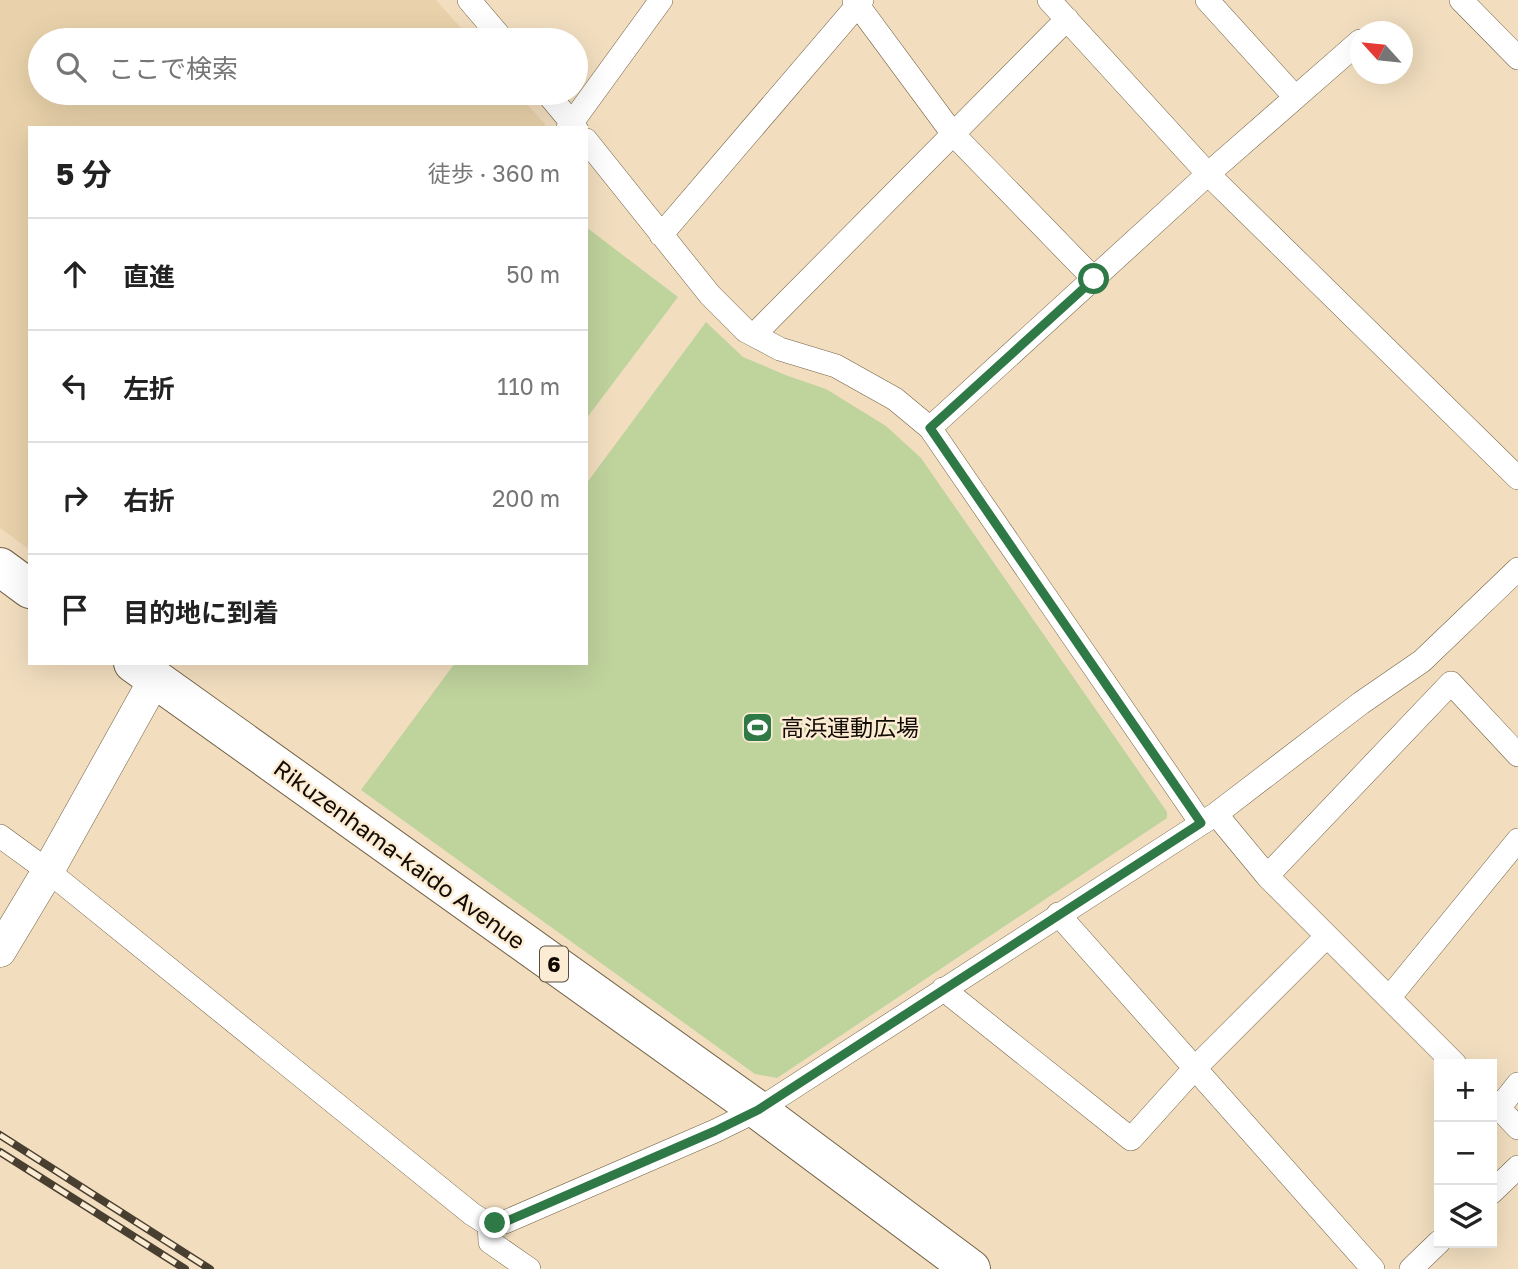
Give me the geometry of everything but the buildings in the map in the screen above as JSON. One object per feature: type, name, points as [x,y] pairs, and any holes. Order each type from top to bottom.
[{"type":"highway","points":[[0,567],[28,588]]},
{"type":"highway","name":"Rikuzenhama-kaido Avenue","points":[[152,669],[758,1110],[971,1269]]},
{"type":"street","points":[[469,0],[493,28]]},
{"type":"street","points":[[579,126],[661,0]]},
{"type":"street","points":[[1050,0],[1208,174],[1518,478]]},
{"type":"street","points":[[1207,0],[1295,97]]},
{"type":"street","points":[[1461,0],[1518,58]]},
{"type":"street","points":[[661,235],[858,1],[953,134],[1094,279]]},
{"type":"street","points":[[754,335],[1067,19]]},
{"type":"street","points":[[930,428],[1208,174],[1350,50]]},
{"type":"street","points":[[556,105],[573,126]]},
{"type":"street","points":[[588,145],[710,295],[746,331],[779,349],[835,366],[895,399],[930,428],[1209,818],[1450,1059]]},
{"type":"street","points":[[0,836],[472,1214],[489,1222],[505,1222],[758,1110],[1209,818],[1361,703],[1422,661],[1518,569]]},
{"type":"street","points":[[0,951],[48,872],[152,669]]},
{"type":"street","points":[[1267,876],[1451,683],[1518,755]]},
{"type":"street","points":[[1389,998],[1518,840]]},
{"type":"street","points":[[1058,914],[1373,1269]]},
{"type":"street","points":[[943,989],[1131,1139],[1195,1068],[1327,936]]},
{"type":"street","points":[[1497,1103],[1518,1084]]},
{"type":"street","points":[[1497,1107],[1518,1128]]},
{"type":"street","points":[[1497,1187],[1518,1167]]},
{"type":"street","points":[[489,1222],[489,1242],[529,1269]]},
{"type":"street","points":[[1411,1269],[1434,1247]]},
{"type":"shaded area","points":[[0,0],[436,0],[461,28],[28,28],[28,105],[528,105],[545,126],[28,126],[28,549],[0,528]]},
{"type":"green space","points":[[588,229],[678,297],[588,416]]},
{"type":"green space","name":"高浜運動広場","points":[[706,322],[743,357],[826,389],[886,426],[921,458],[1167,812],[1167,818],[777,1078],[755,1074],[361,790],[454,665],[588,665],[588,481]]},
{"type":"railway","points":[[0,1135],[210,1269]]},
{"type":"railway","points":[[0,1152],[185,1269]]},
{"type":"place","name":"高浜運動広場","points":[[758,727]]},
{"type":"route","points":[[495,1223],[505,1222],[758,1110],[1201,823],[930,428],[1094,279]]}]
